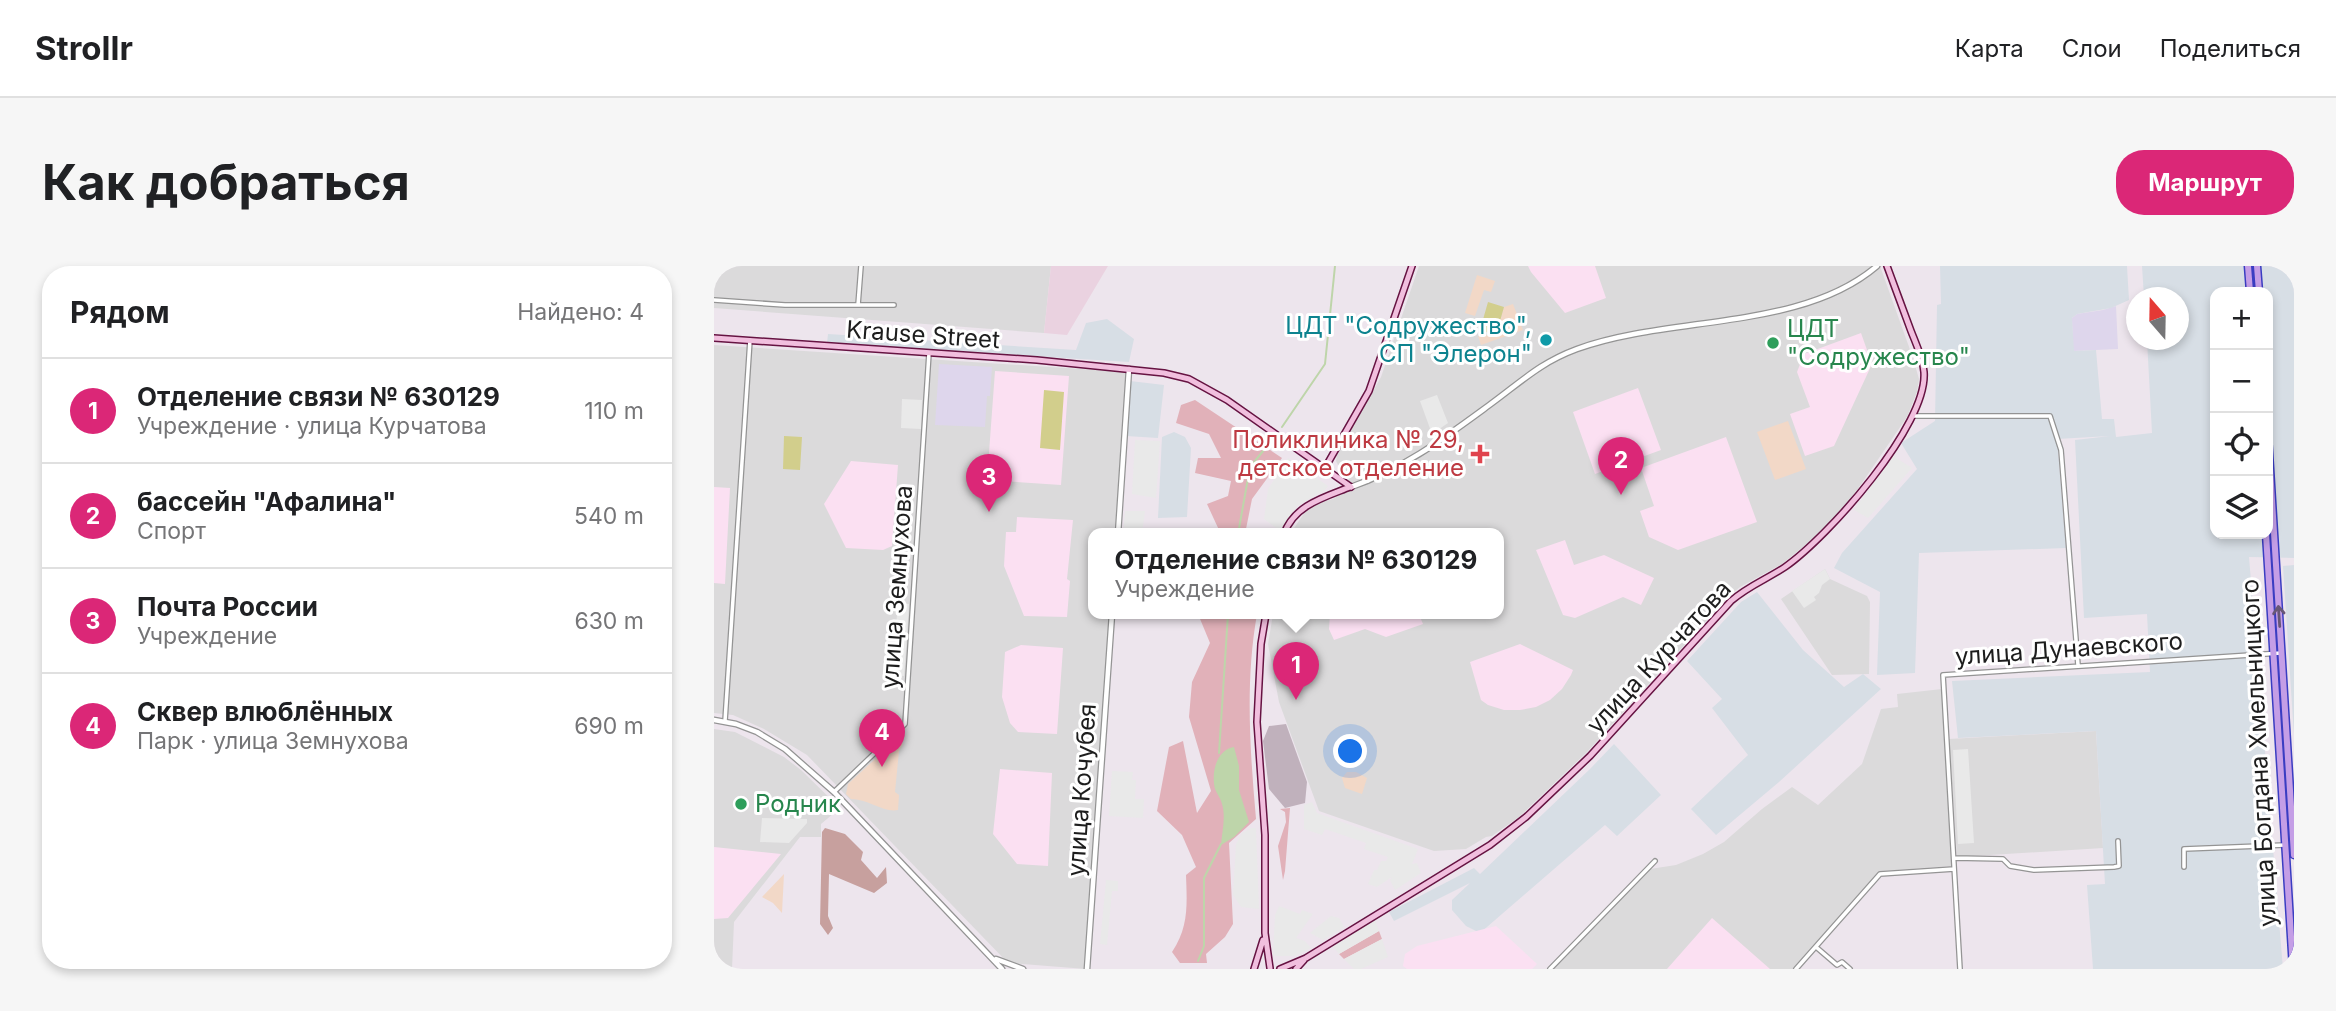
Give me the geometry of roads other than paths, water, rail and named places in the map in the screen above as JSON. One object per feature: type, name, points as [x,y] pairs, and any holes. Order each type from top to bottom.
[{"type":"highway","points":[[2248,266],[2250,287]]},
{"type":"highway","points":[[2258,266],[2259,287]]},
{"type":"highway","name":"улица Богдана Хмельницкого","points":[[2270,476],[2294,855]]},
{"type":"highway","name":"улица Богдана Хмельницкого","points":[[2266,539],[2293,969]]},
{"type":"main road","points":[[1325,468],[1369,391],[1412,266]]},
{"type":"main road","name":"улица Курчатова","points":[[1306,958],[1490,845],[1526,817],[1590,756],[1731,601],[1758,581],[1784,568],[1855,502],[1914,416],[1922,394],[1924,372],[1887,266]]},
{"type":"main road","name":"Krause Street","points":[[714,338],[1129,368],[1189,379],[1227,400],[1350,487]]},
{"type":"main road","points":[[1287,528],[1301,509],[1350,487]]},
{"type":"main road","points":[[1265,619],[1256,722],[1265,835],[1265,933],[1272,968],[1255,969],[1265,933]]},
{"type":"main road","points":[[1280,969],[1306,958]]},
{"type":"main road","points":[[1297,969],[1306,958]]},
{"type":"street","points":[[858,305],[861,266]]},
{"type":"street","points":[[1350,487],[1380,477],[1410,461],[1535,369],[1556,358],[1622,336],[1789,310],[1848,287],[1878,266]]},
{"type":"street","points":[[714,300],[785,305],[894,305]]},
{"type":"street","points":[[724,721],[750,341]]},
{"type":"street","name":"улица Земнухова","points":[[834,792],[905,724],[929,354]]},
{"type":"street","points":[[1118,528],[1129,368]]},
{"type":"street","points":[[1914,416],[2050,416],[2061,450],[2078,665]]},
{"type":"street","name":"улица Кочубея","points":[[1087,969],[1112,619]]},
{"type":"street","name":"улица Дунаевского","points":[[1960,969],[1943,675],[2281,653]]},
{"type":"street","points":[[714,720],[757,732],[785,749],[834,792],[1002,969]]},
{"type":"street","points":[[1955,858],[2003,859],[2010,866],[2034,870],[2114,867],[2119,866],[2118,841]]},
{"type":"street","points":[[2184,867],[2184,849],[2285,845]]},
{"type":"street","points":[[1550,969],[1655,861]]},
{"type":"street","points":[[1796,969],[1880,874],[1955,869]]},
{"type":"street","points":[[1816,947],[1837,965],[1842,962],[1850,969]]},
{"type":"street","points":[[992,957],[1023,969]]},
{"type":"waterway","points":[[1282,427],[1325,364],[1335,266]]},
{"type":"waterway","points":[[1239,528],[1250,467],[1268,445]]},
{"type":"waterway","points":[[1219,753],[1228,619]]},
{"type":"waterway","points":[[1198,961],[1204,946],[1204,878],[1221,844]]},
{"type":"place","name":"ЦДТ \"Содружество\", СП \"Элерон\"","points":[[1546,340]]},
{"type":"place","name":"ЦДТ \"Содружество\"","points":[[1773,343]]},
{"type":"place","name":"Поликлиника № 29, детское отделение","points":[[1480,454]]},
{"type":"place","name":"бассейн \"Афалина\"","points":[[1621,495]]},
{"type":"place","name":"Почта России","points":[[989,512]]},
{"type":"place","name":"Отделение связи № 630129","points":[[1296,700]]},
{"type":"place","name":"Сквер влюблённых","points":[[882,767]]},
{"type":"place","name":"Родник","points":[[741,804]]}]
